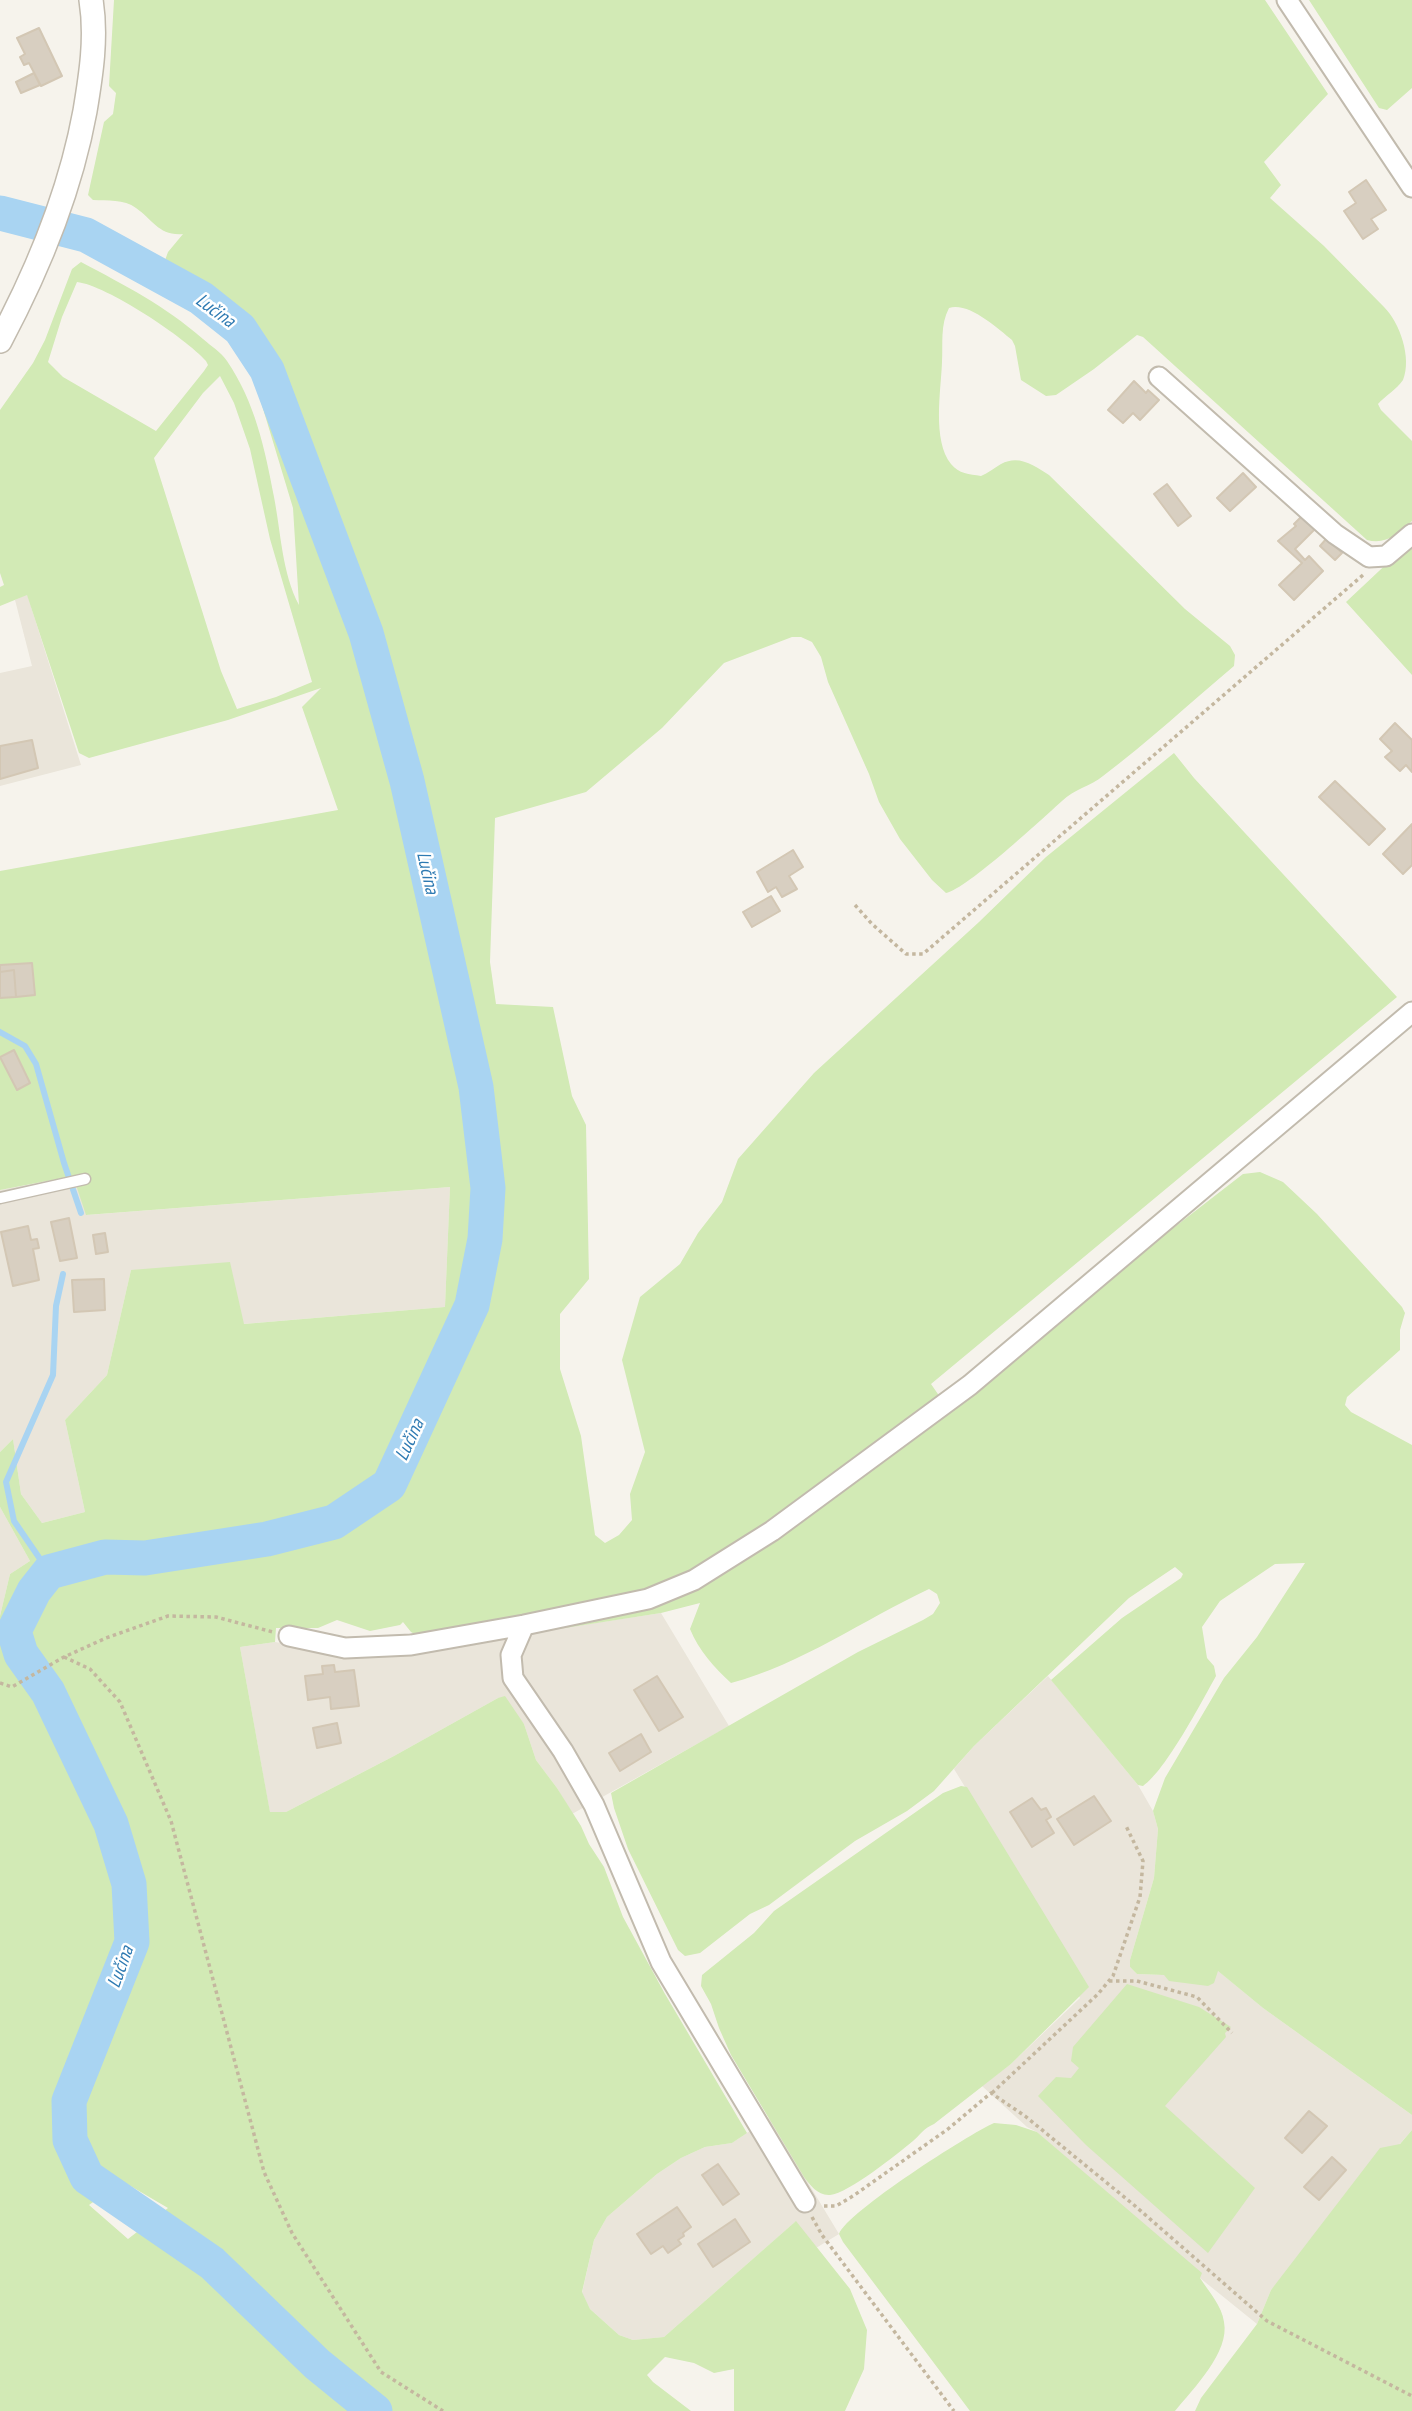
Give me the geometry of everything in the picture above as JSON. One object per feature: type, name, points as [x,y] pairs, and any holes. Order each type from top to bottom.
[{"type":"street","points":[[0,341],[43,251],[73,166],[85,110],[93,52],[91,0]]},
{"type":"street","points":[[1287,0],[1412,187]]},
{"type":"street","points":[[1159,377],[1335,534],[1369,557],[1386,556],[1412,534]]},
{"type":"street","points":[[289,1636],[345,1648],[398,1646],[524,1625],[648,1599],[694,1580],[772,1531],[970,1385],[1412,1013]]},
{"type":"street","points":[[524,1625],[511,1655],[513,1678],[563,1751],[594,1805],[661,1962],[805,2202]]},
{"type":"lane","points":[[0,1198],[81,1180]]},
{"type":"path","points":[[855,905],[906,954],[923,954],[1386,556]]},
{"type":"path","points":[[0,1683],[12,1687],[64,1657],[106,1638],[168,1616],[216,1617],[289,1636]]},
{"type":"path","points":[[64,1657],[90,1669],[120,1702],[171,1821],[264,2172],[292,2233],[381,2372],[443,2411]]},
{"type":"path","points":[[805,2202],[818,2206],[836,2206],[948,2129],[991,2093],[1109,1981],[1140,1897],[1143,1861],[1126,1826]]},
{"type":"path","points":[[1109,1981],[1137,1981],[1196,1997],[1232,2033]]},
{"type":"path","points":[[991,2093],[1025,2116],[1134,2205],[1267,2321],[1412,2396]]},
{"type":"path","points":[[805,2202],[822,2235],[954,2411]]},
{"type":"shaded area","points":[[27,594],[81,765],[0,786],[0,673],[32,666],[15,600]]},
{"type":"shaded area","points":[[73,1176],[87,1215],[450,1187],[445,1307],[243,1324],[131,1270],[107,1375],[65,1420],[85,1512],[42,1523],[21,1494],[13,1439],[0,1452],[0,1190]]},
{"type":"shaded area","points":[[0,1507],[30,1561],[10,1574],[0,1616]]},
{"type":"shaded area","points":[[661,1613],[729,1726],[572,1814],[536,1760],[524,1724],[498,1698],[286,1812],[270,1813],[240,1647],[275,1642],[367,1658]]},
{"type":"shaded area","points":[[1048,1676],[1138,1785],[1153,1811],[1158,1829],[1154,1878],[1130,1967],[1137,1974],[1164,1975],[1217,1970],[1263,2008],[1412,2115],[1412,2130],[1271,2290],[1257,2324],[1200,2278],[982,2086],[1011,2064],[1080,1998],[1016,1870],[954,1769],[974,1746]]},
{"type":"shaded area","points":[[769,2118],[839,2234],[816,2248],[795,2222],[664,2337],[633,2340],[619,2335],[590,2309],[582,2293],[594,2240],[607,2217],[657,2174],[681,2158],[705,2147],[732,2143]]},
{"type":"green space","points":[[114,0],[1265,0],[1328,94],[1264,162],[1281,185],[1270,198],[1324,246],[1384,307],[1399,331],[1406,362],[1403,380],[1378,404],[1412,441],[1412,521],[1386,540],[1367,540],[1143,337],[1137,335],[1056,395],[1046,396],[1021,380],[1012,340],[974,312],[957,307],[949,308],[943,328],[939,415],[941,442],[951,464],[961,472],[981,476],[1014,460],[1032,465],[1049,475],[1185,609],[1230,646],[1235,655],[1234,666],[1120,763],[1067,797],[987,867],[946,893],[932,880],[900,839],[879,802],[828,682],[821,657],[812,642],[801,637],[792,637],[724,663],[662,728],[586,792],[495,818],[490,962],[496,1004],[553,1007],[572,1096],[586,1125],[589,1279],[560,1314],[560,1369],[581,1436],[595,1535],[605,1543],[619,1535],[632,1520],[630,1494],[645,1452],[622,1360],[640,1297],[680,1264],[698,1233],[722,1202],[738,1159],[814,1073],[1046,857],[1174,753],[1194,778],[1397,997],[931,1384],[949,1410],[1123,1267],[1243,1174],[1260,1172],[1283,1182],[1317,1214],[1402,1307],[1405,1313],[1400,1330],[1400,1350],[1347,1397],[1345,1405],[1351,1412],[1412,1445],[1412,2115],[1263,2008],[1218,1971],[1214,1983],[1208,1986],[1169,1981],[1164,1975],[1137,1974],[1130,1967],[1154,1878],[1158,1829],[1153,1811],[1165,1778],[1224,1678],[1257,1637],[1305,1563],[1275,1564],[1220,1601],[1202,1627],[1207,1658],[1214,1666],[1216,1676],[1172,1751],[1143,1786],[1138,1785],[1051,1680],[1122,1618],[1181,1578],[1183,1574],[1175,1567],[1129,1598],[974,1746],[934,1791],[907,1811],[855,1841],[769,1905],[750,1914],[700,1953],[685,1956],[678,1950],[628,1849],[611,1793],[858,1652],[933,1614],[940,1603],[937,1594],[929,1589],[783,1665],[731,1683],[708,1658],[690,1629],[700,1603],[661,1613],[533,1633],[422,1638],[411,1632],[403,1622],[400,1625],[370,1631],[337,1620],[318,1628],[276,1628],[275,1642],[240,1647],[270,1812],[286,1812],[505,1696],[524,1724],[536,1760],[557,1788],[604,1867],[623,1917],[665,1994],[747,2133],[732,2143],[705,2147],[681,2158],[657,2174],[607,2217],[594,2240],[582,2292],[590,2309],[619,2335],[633,2340],[664,2337],[796,2221],[850,2289],[867,2330],[864,2369],[845,2411],[734,2411],[734,2369],[714,2373],[694,2363],[665,2357],[647,2375],[691,2411],[0,2411],[0,1616],[10,1574],[30,1561],[0,1507],[0,1452],[13,1439],[21,1494],[42,1523],[85,1512],[65,1420],[107,1375],[131,1270],[230,1262],[244,1324],[445,1307],[450,1187],[86,1215],[73,1176],[0,1190],[0,871],[338,810],[302,707],[321,688],[228,720],[89,758],[79,753],[27,595],[0,606],[0,587],[4,585],[0,573],[0,410],[33,363],[45,340],[72,269],[81,262],[159,306],[227,361],[245,393],[258,426],[271,479],[285,566],[299,605],[293,508],[245,349],[159,277],[168,252],[183,234],[162,230],[131,205],[93,200],[88,195],[104,122],[113,114],[116,93],[109,86]],"holes":[[[77,282],[107,292],[145,314],[181,339],[206,361],[208,365],[204,371],[156,431],[63,377],[48,362],[62,317]],[[220,376],[234,403],[250,449],[270,539],[312,682],[237,709],[221,671],[154,458],[203,393]],[[122,2181],[168,2208],[128,2239],[89,2205]]]},
{"type":"green space","points":[[1309,0],[1412,0],[1412,88],[1387,110],[1379,108]]},
{"type":"green space","points":[[1412,540],[1412,675],[1346,602]]},
{"type":"green space","points":[[961,1786],[967,1787],[1089,1987],[1011,2064],[896,2155],[849,2188],[830,2195],[822,2194],[804,2177],[731,2055],[701,1986],[702,1975],[754,1933],[774,1911],[943,1793]]},
{"type":"green space","points":[[1127,1984],[1199,2007],[1231,2027],[1225,2033],[1226,2037],[1165,2106],[1255,2188],[1208,2253],[1086,2145],[1038,2096],[1056,2077],[1071,2078],[1079,2068],[1071,2061],[1073,2047]]},
{"type":"green space","points":[[994,2123],[1016,2125],[1037,2132],[1202,2273],[1200,2278],[1221,2310],[1224,2334],[1216,2358],[1175,2411],[970,2411],[843,2242],[839,2234],[863,2209],[936,2157]]},
{"type":"green space","points":[[1412,2130],[1412,2411],[1195,2411],[1201,2398],[1257,2324],[1271,2290],[1380,2148],[1400,2144]]},
{"type":"building","points":[[39,28],[62,76],[41,86],[29,63],[24,65],[20,57],[25,54],[17,38]]},
{"type":"building","points":[[34,73],[40,85],[21,93],[16,82]]},
{"type":"building","points":[[1366,180],[1386,210],[1371,219],[1378,229],[1363,239],[1344,211],[1356,203],[1349,192]]},
{"type":"building","points":[[1134,381],[1146,393],[1148,390],[1159,400],[1140,420],[1133,413],[1123,423],[1108,410]]},
{"type":"building","points":[[1243,473],[1256,487],[1230,511],[1217,498]]},
{"type":"building","points":[[1167,484],[1191,516],[1178,526],[1154,494]]},
{"type":"building","points":[[1303,515],[1316,528],[1295,549],[1305,560],[1309,556],[1323,571],[1294,600],[1279,585],[1302,563],[1278,541],[1296,526],[1294,524]]},
{"type":"building","points":[[1327,538],[1342,553],[1335,560],[1320,546]]},
{"type":"building","points":[[1395,723],[1412,740],[1412,772],[1406,765],[1400,771],[1385,757],[1392,751],[1380,739]]},
{"type":"building","points":[[32,740],[38,768],[0,779],[0,746]]},
{"type":"building","points":[[1335,781],[1385,829],[1369,845],[1319,797]]},
{"type":"building","points":[[1412,824],[1412,865],[1403,874],[1383,854]]},
{"type":"building","points":[[793,850],[803,867],[789,876],[797,889],[782,897],[776,887],[768,892],[757,872]]},
{"type":"building","points":[[771,896],[780,911],[752,927],[743,912]]},
{"type":"building","points":[[32,963],[35,995],[16,997],[14,970],[0,972],[0,965]]},
{"type":"building","points":[[14,970],[16,997],[0,998],[0,972]]},
{"type":"building","points":[[14,1050],[30,1083],[17,1090],[0,1057]]},
{"type":"building","points":[[69,1218],[77,1258],[60,1261],[51,1222]]},
{"type":"building","points":[[28,1226],[31,1240],[37,1239],[39,1248],[33,1249],[39,1280],[13,1286],[1,1232]]},
{"type":"building","points":[[105,1233],[108,1252],[96,1254],[93,1235]]},
{"type":"building","points":[[104,1279],[105,1310],[74,1312],[72,1280]]},
{"type":"building","points":[[334,1665],[335,1672],[354,1670],[359,1706],[331,1709],[330,1697],[308,1700],[305,1676],[323,1674],[322,1666]]},
{"type":"building","points":[[657,1676],[683,1717],[659,1731],[634,1690]]},
{"type":"building","points":[[337,1723],[341,1743],[317,1748],[313,1728]]},
{"type":"building","points":[[641,1734],[651,1752],[620,1771],[609,1753]]},
{"type":"building","points":[[1094,1796],[1111,1821],[1074,1845],[1057,1819]]},
{"type":"building","points":[[1032,1798],[1041,1810],[1046,1808],[1051,1817],[1046,1820],[1054,1833],[1032,1847],[1010,1812]]},
{"type":"building","points":[[1309,2111],[1327,2126],[1302,2153],[1285,2138]]},
{"type":"building","points":[[1332,2157],[1346,2170],[1319,2200],[1304,2187]]},
{"type":"building","points":[[718,2164],[739,2194],[723,2205],[702,2175]]},
{"type":"building","points":[[677,2207],[691,2227],[678,2240],[681,2244],[668,2253],[663,2246],[651,2254],[637,2234]]},
{"type":"building","points":[[735,2219],[750,2242],[713,2267],[698,2244]]},
{"type":"waterway","name":"Lučina","points":[[0,213],[86,235],[201,298],[240,329],[267,370],[366,633],[407,781],[476,1087],[488,1188],[485,1239],[472,1305],[389,1485],[334,1522],[267,1539],[145,1558],[105,1557],[49,1572],[34,1591],[14,1631],[21,1654],[48,1692],[111,1824],[129,1884],[132,1942],[69,2101],[70,2140],[87,2177],[212,2263],[317,2364],[375,2411]]},
{"type":"waterway","points":[[0,1032],[25,1046],[36,1064],[81,1213]]},
{"type":"waterway","points":[[49,1572],[14,1521],[6,1482],[53,1375],[56,1306],[63,1274]]}]
